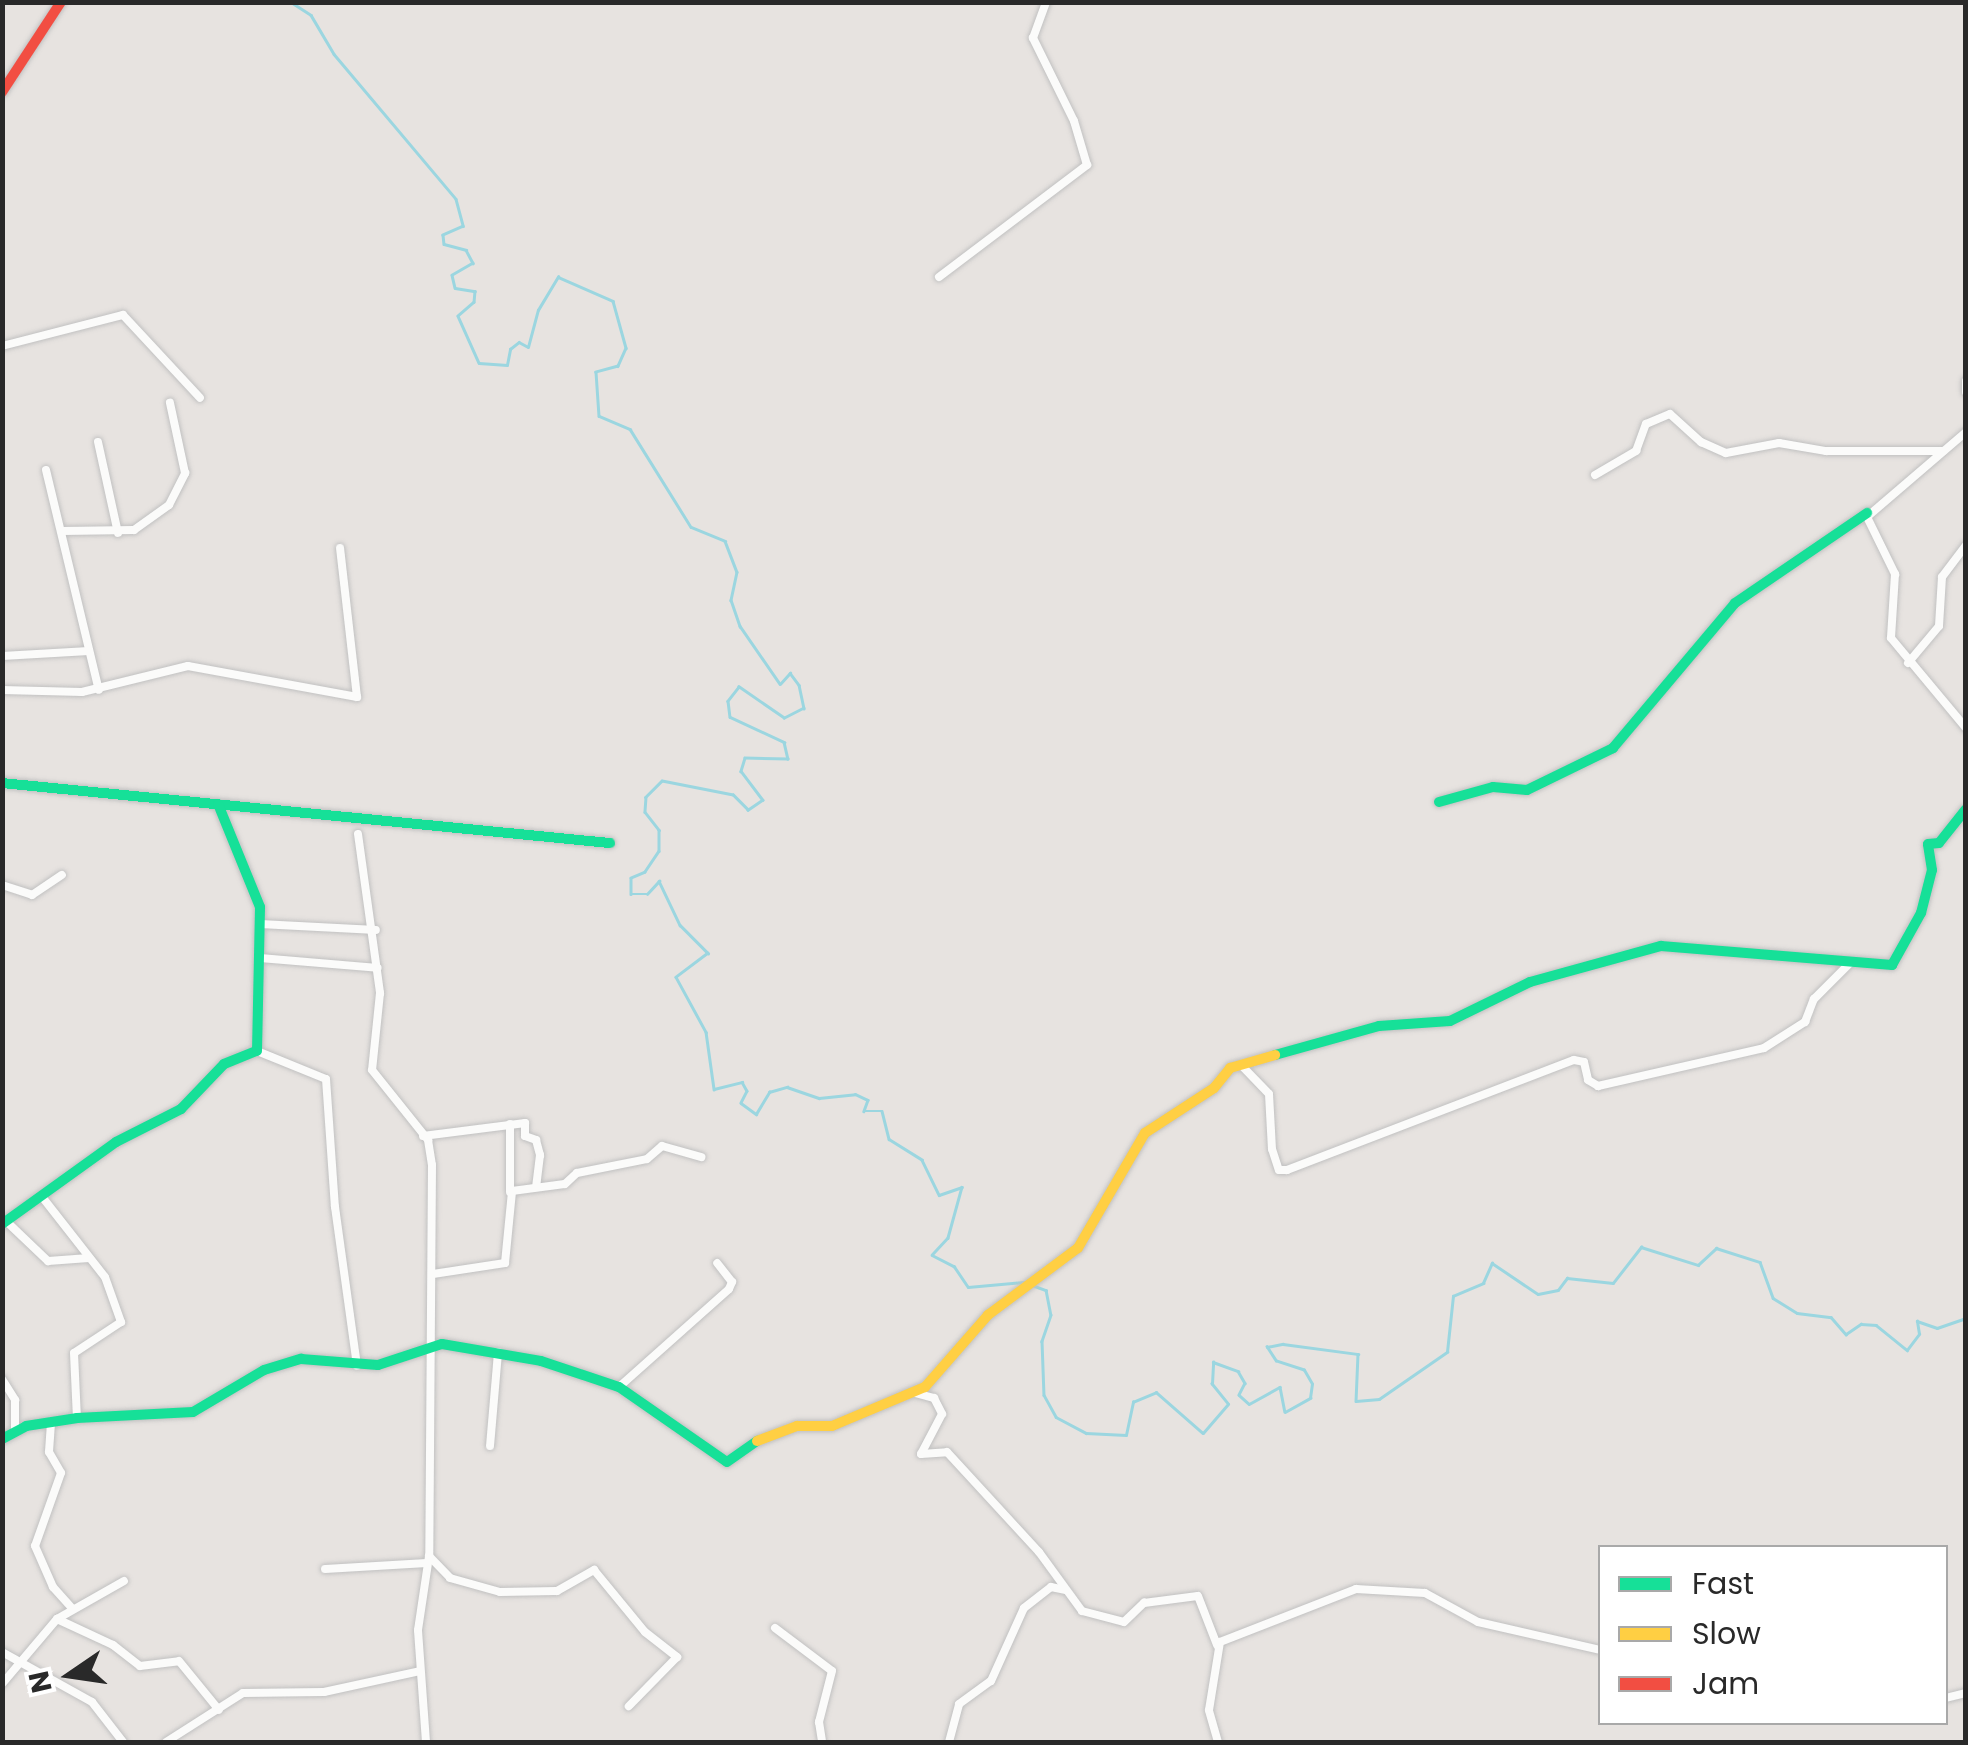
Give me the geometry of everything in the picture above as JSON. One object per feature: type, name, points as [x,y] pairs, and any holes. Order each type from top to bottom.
[{"type":"street","points":[[2,92],[61,2]]},
{"type":"street","points":[[940,277],[1087,165],[1074,121],[1033,38],[1046,2]]},
{"type":"street","points":[[2,346],[123,315],[200,398]]},
{"type":"street","points":[[1966,381],[1966,392]]},
{"type":"street","points":[[62,531],[118,532],[158,517],[182,482],[170,403]]},
{"type":"street","points":[[1595,475],[1636,451],[1646,424],[1670,414],[1702,442],[1734,454],[1778,443],[1826,452],[1943,451]]},
{"type":"street","points":[[1439,802],[1493,788],[1526,790],[1612,748],[1730,608],[1867,513],[1966,432]]},
{"type":"street","points":[[98,442],[118,532]]},
{"type":"street","points":[[46,470],[100,690]]},
{"type":"street","points":[[1867,513],[1894,570],[1890,634],[1908,663],[1966,728]]},
{"type":"street","points":[[1908,663],[1939,626],[1942,577],[1966,545]]},
{"type":"street","points":[[2,690],[100,690],[188,666],[357,697],[340,548]]},
{"type":"street","points":[[2,656],[89,650]]},
{"type":"street","points":[[2,783],[610,843]]},
{"type":"street","points":[[218,804],[252,877],[260,924],[258,1051]]},
{"type":"street","points":[[915,1393],[988,1314],[1078,1248],[1109,1185],[1145,1133],[1214,1088],[1230,1068],[1379,1026],[1450,1020],[1530,982],[1661,946],[1850,962],[1899,961],[1930,882],[1928,844],[1938,843],[1966,809]]},
{"type":"street","points":[[358,834],[376,930],[373,1074],[423,1136],[432,1164],[429,1561],[420,1672],[426,1742]]},
{"type":"street","points":[[2,884],[32,895],[62,875]]},
{"type":"street","points":[[260,924],[376,930]]},
{"type":"street","points":[[260,958],[378,968]]},
{"type":"street","points":[[1244,1067],[1270,1094],[1272,1149],[1279,1170],[1286,1170],[1574,1060],[1584,1062],[1588,1080],[1598,1086],[1764,1048],[1805,1022],[1814,998],[1850,962]]},
{"type":"street","points":[[89,1258],[48,1261],[5,1223],[116,1142],[181,1109],[224,1064],[258,1051],[326,1079],[334,1206],[357,1365]]},
{"type":"street","points":[[433,1274],[505,1263],[510,1124]]},
{"type":"street","points":[[423,1136],[525,1124],[525,1136],[537,1142],[536,1187]]},
{"type":"street","points":[[510,1192],[639,1162],[662,1146],[700,1157]]},
{"type":"street","points":[[43,1198],[105,1276],[121,1322],[74,1352],[77,1418]]},
{"type":"street","points":[[619,1388],[729,1290],[732,1282],[717,1263]]},
{"type":"street","points":[[2,1438],[20,1425],[192,1412],[264,1370],[301,1358],[357,1365],[400,1361],[429,1345],[498,1352],[619,1388],[725,1462],[761,1438],[797,1426],[832,1426],[866,1406],[915,1393],[934,1398],[942,1414],[921,1454],[947,1452],[1054,1572],[1082,1611],[1120,1622],[1144,1603],[1198,1596],[1217,1646],[1209,1710],[1218,1742]]},
{"type":"street","points":[[490,1446],[498,1352]]},
{"type":"street","points":[[2,1378],[20,1425]]},
{"type":"street","points":[[51,1422],[49,1452],[61,1470],[35,1546],[53,1587],[72,1607]]},
{"type":"street","points":[[325,1569],[429,1561],[464,1584],[500,1592],[556,1591],[592,1569],[645,1632],[677,1657],[629,1706]]},
{"type":"street","points":[[949,1742],[959,1704],[986,1688],[1008,1631],[1024,1608],[1052,1587],[1054,1572]]},
{"type":"street","points":[[2,1684],[57,1619],[72,1607],[124,1581]]},
{"type":"street","points":[[1052,1587],[1066,1590]]},
{"type":"street","points":[[1217,1646],[1307,1605],[1381,1588],[1424,1593],[1478,1622],[1598,1650]]},
{"type":"street","points":[[57,1619],[113,1644],[140,1666],[179,1661],[219,1710]]},
{"type":"street","points":[[775,1628],[832,1671],[819,1722],[822,1742]]},
{"type":"street","points":[[2,1652],[24,1660],[92,1702],[123,1742]]},
{"type":"street","points":[[166,1742],[249,1692],[324,1692],[420,1672]]},
{"type":"waterway","points":[[291,2],[311,15],[334,54],[456,199],[463,226],[443,235],[444,244],[466,250],[473,263],[452,275],[455,288],[475,291],[474,302],[458,316],[479,363],[507,365],[510,349],[519,342],[528,347],[538,310],[558,277],[613,301],[626,348],[618,366],[596,372],[599,416],[630,429],[691,527],[725,541],[737,572],[731,600],[740,626],[780,684],[790,673],[799,685],[804,708],[784,718],[739,687],[728,701],[730,717],[784,742],[788,759],[745,758],[741,771],[763,800],[748,810],[733,795],[662,781],[646,797],[645,812],[659,830],[659,851],[645,872],[631,878],[631,894],[647,894],[659,881],[680,925],[708,953],[676,977],[706,1032],[714,1089],[742,1082],[747,1091],[741,1103],[756,1114],[769,1092],[787,1087],[819,1098],[855,1094],[868,1100],[864,1111],[882,1111],[889,1139],[922,1160],[939,1195],[962,1187],[948,1238],[932,1255],[954,1266],[968,1287],[1024,1282]]},
{"type":"waterway","points":[[1032,1285],[1046,1290],[1051,1315],[1042,1341],[1044,1395],[1056,1417],[1086,1433],[1126,1435],[1133,1402],[1156,1392],[1203,1433],[1228,1404],[1212,1384],[1213,1362],[1238,1371],[1245,1383],[1239,1395],[1249,1404],[1280,1387],[1285,1412],[1310,1398],[1312,1384],[1304,1370],[1276,1361],[1267,1347],[1283,1344],[1358,1354],[1356,1401],[1379,1399],[1447,1352],[1453,1296],[1483,1283],[1492,1263],[1538,1294],[1558,1290],[1567,1278],[1613,1283],[1641,1247],[1698,1265],[1716,1248],[1760,1262],[1773,1298],[1797,1313],[1831,1317],[1846,1334],[1861,1324],[1876,1325],[1907,1350],[1919,1334],[1917,1321],[1937,1328],[1966,1318]]},
{"type":"traffic: fast","points":[[1439,802],[1493,787],[1527,790],[1613,748],[1735,603],[1867,513]]},
{"type":"traffic: fast","points":[[2,783],[610,843]]},
{"type":"traffic: fast","points":[[2,1224],[116,1142],[181,1109],[224,1064],[257,1051],[260,907],[218,804]]},
{"type":"traffic: fast","points":[[1275,1055],[1379,1026],[1450,1021],[1530,982],[1661,946],[1892,965],[1921,913],[1932,870],[1928,844],[1939,843],[1966,809]]},
{"type":"traffic: fast","points":[[2,1439],[26,1426],[77,1418],[193,1412],[264,1370],[301,1359],[378,1365],[442,1344],[541,1361],[619,1387],[727,1462],[757,1441]]},
{"type":"traffic: slow","points":[[757,1441],[797,1426],[832,1426],[925,1387],[988,1315],[1078,1248],[1145,1133],[1214,1088],[1230,1068],[1275,1055]]},
{"type":"traffic: jam","points":[[2,92],[61,2]]}]
